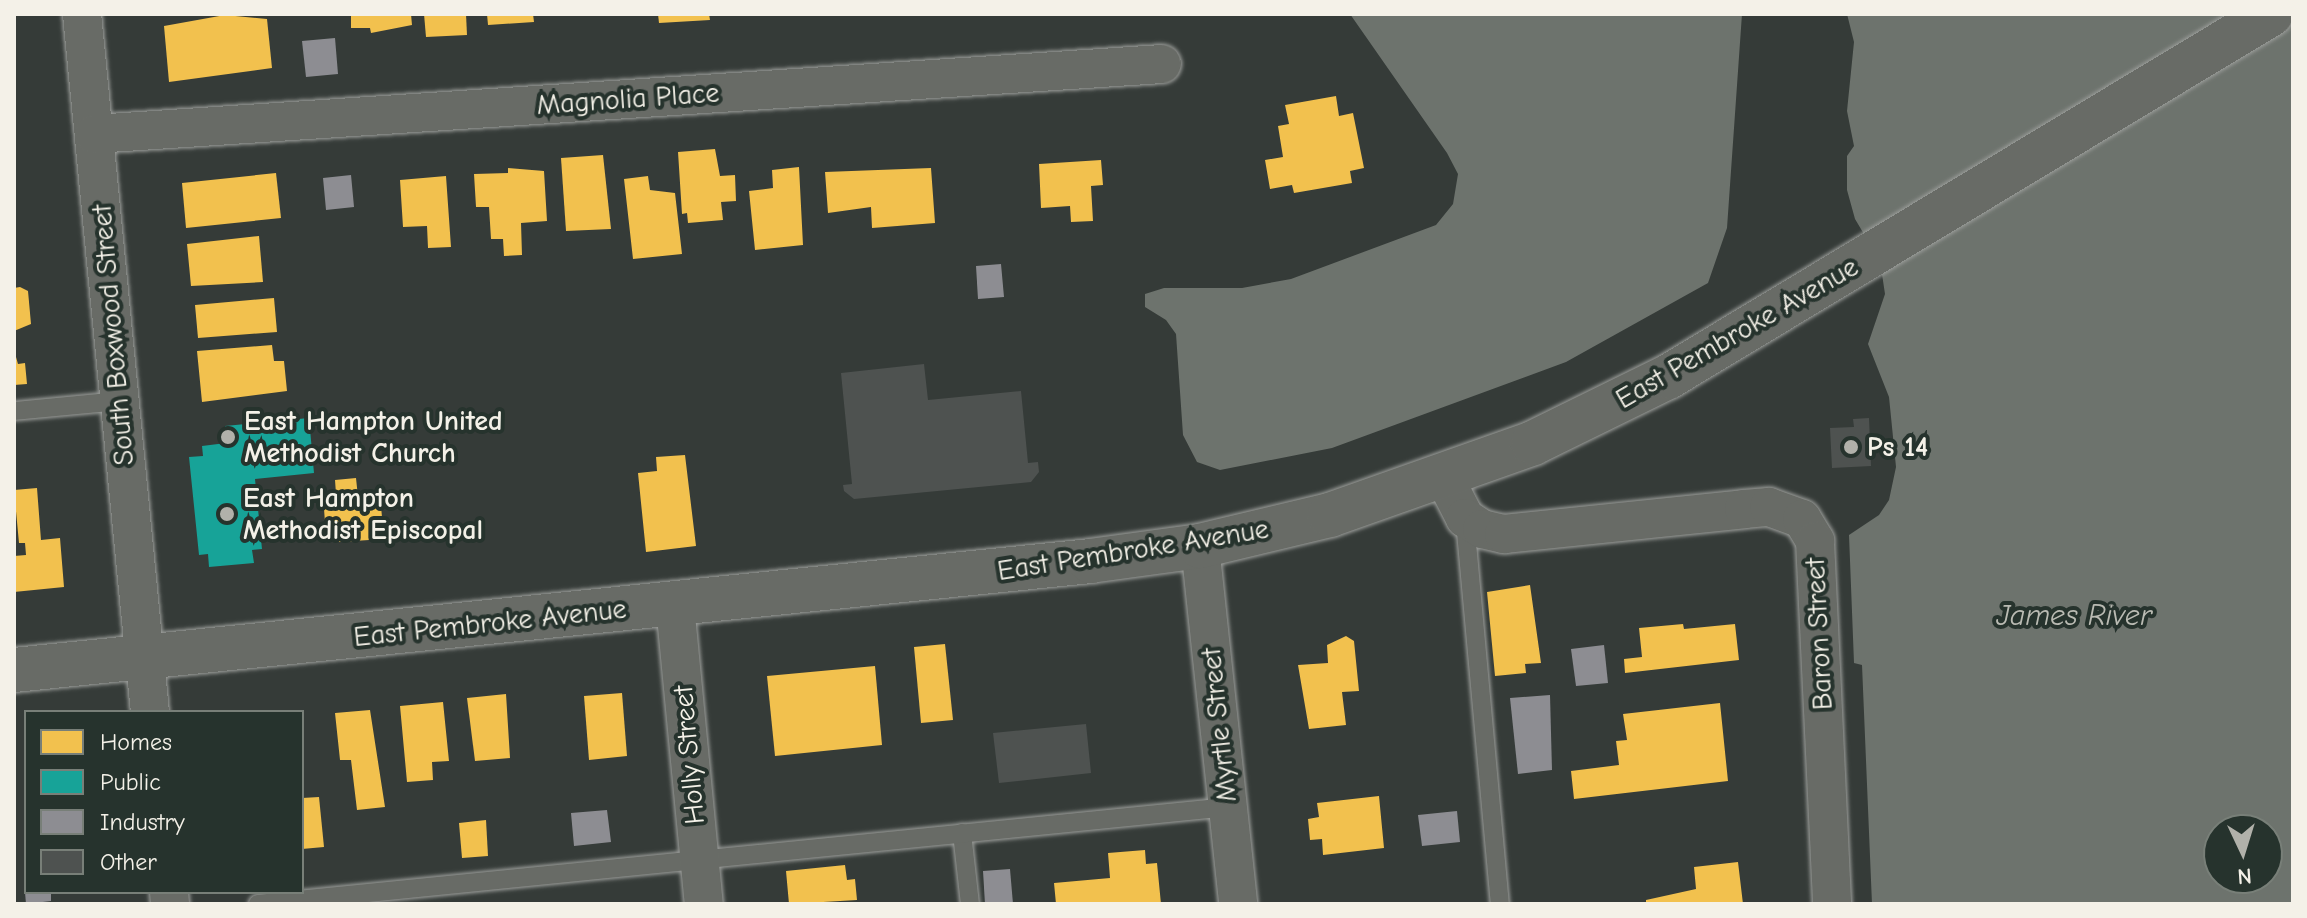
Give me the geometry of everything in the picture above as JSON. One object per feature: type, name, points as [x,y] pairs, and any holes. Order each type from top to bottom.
[{"type":"main road","name":"East Pembroke Avenue","points":[[14,670],[675,605],[1200,546],[1330,515],[1444,477],[1603,411],[1830,281],[2271,14]]},
{"type":"street","name":"South Boxwood Street","points":[[82,14],[150,710]]},
{"type":"street","name":"Magnolia Place","points":[[94,134],[1162,64]]},
{"type":"street","points":[[1444,477],[1465,518]]},
{"type":"street","name":"Baron Street","points":[[1465,518],[1482,529],[1504,534],[1769,507],[1802,519],[1815,541],[1832,904]]},
{"type":"street","name":"Myrtle Street","points":[[1200,546],[1238,904]]},
{"type":"street","name":"Holly Street","points":[[675,605],[704,904]]},
{"type":"lane","points":[[14,411],[119,401]]},
{"type":"lane","points":[[1465,518],[1500,904]]},
{"type":"lane","points":[[258,904],[435,895],[699,858],[1228,807]]},
{"type":"lane","points":[[962,833],[970,904]]},
{"type":"water","points":[[1350,14],[1742,14],[1727,228],[1708,283],[1566,362],[1332,448],[1220,470],[1197,462],[1183,435],[1176,334],[1166,320],[1145,307],[1145,294],[1164,288],[1242,288],[1291,279],[1436,225],[1453,204],[1458,174],[1447,153]]},
{"type":"water","name":"James River","points":[[1847,14],[2293,14],[2293,904],[1872,904],[1862,665],[1854,663],[1849,535],[1879,515],[1889,500],[1896,467],[1889,397],[1868,344],[1885,294],[1880,261],[1855,219],[1847,190],[1847,156],[1854,146],[1847,111],[1854,42]]},
{"type":"building: Homes","points":[[351,14],[411,14],[412,25],[371,33],[370,28],[351,28]]},
{"type":"building: Homes","points":[[424,14],[466,14],[467,35],[426,37]]},
{"type":"building: Homes","points":[[487,14],[533,14],[534,22],[488,25]]},
{"type":"building: Homes","points":[[658,14],[709,14],[710,20],[659,23]]},
{"type":"building: Homes","points":[[225,15],[267,19],[272,68],[169,82],[164,26]]},
{"type":"building: Homes","points":[[1336,96],[1339,116],[1353,113],[1364,168],[1350,171],[1352,183],[1294,193],[1292,185],[1270,189],[1265,160],[1283,157],[1278,126],[1289,124],[1285,105]]},
{"type":"building: Homes","points":[[715,149],[720,176],[735,175],[736,201],[721,202],[723,220],[688,223],[687,213],[682,214],[678,152]]},
{"type":"building: Homes","points":[[603,155],[611,229],[566,231],[561,158]]},
{"type":"building: Homes","points":[[1101,160],[1103,185],[1091,186],[1093,221],[1071,222],[1070,206],[1041,208],[1039,164]]},
{"type":"building: Homes","points":[[799,167],[803,245],[755,250],[749,191],[773,188],[772,170]]},
{"type":"building: Homes","points":[[508,168],[544,171],[547,221],[521,223],[522,255],[504,256],[503,239],[491,239],[489,207],[476,207],[474,174],[508,173]]},
{"type":"building: Homes","points":[[931,168],[935,223],[872,228],[871,207],[828,213],[825,172]]},
{"type":"building: Homes","points":[[276,173],[281,218],[186,228],[182,183]]},
{"type":"building: Homes","points":[[446,176],[451,247],[428,248],[427,226],[403,227],[400,180]]},
{"type":"building: Homes","points":[[648,176],[650,190],[675,193],[682,254],[633,259],[624,179]]},
{"type":"building: Homes","points":[[259,236],[263,282],[191,286],[187,244]]},
{"type":"building: Homes","points":[[14,288],[28,291],[31,324],[14,331]]},
{"type":"building: Homes","points":[[274,298],[277,332],[198,338],[195,305]]},
{"type":"building: Homes","points":[[272,345],[274,361],[284,361],[287,391],[202,402],[197,351]]},
{"type":"building: Homes","points":[[14,350],[18,364],[25,363],[27,384],[14,385]]},
{"type":"building: Homes","points":[[685,455],[696,546],[646,552],[638,473],[657,471],[656,457]]},
{"type":"building: Homes","points":[[356,478],[358,497],[380,495],[384,539],[339,542],[338,536],[326,536],[324,509],[337,508],[335,480]]},
{"type":"building: Homes","points":[[37,488],[41,540],[60,538],[64,587],[14,592],[14,556],[26,555],[25,543],[19,543],[14,490]]},
{"type":"building: Homes","points":[[1530,585],[1541,663],[1525,664],[1526,673],[1495,676],[1487,592]]},
{"type":"building: Homes","points":[[1683,624],[1684,629],[1735,624],[1739,660],[1625,673],[1624,659],[1642,657],[1639,628]]},
{"type":"building: Homes","points":[[1346,636],[1354,641],[1359,691],[1342,692],[1346,725],[1309,729],[1298,665],[1328,663],[1327,645]]},
{"type":"building: Homes","points":[[945,644],[953,720],[921,723],[914,647]]},
{"type":"building: Homes","points":[[875,666],[882,745],[775,756],[767,676]]},
{"type":"building: Homes","points":[[622,693],[627,756],[589,760],[584,696]]},
{"type":"building: Homes","points":[[506,694],[510,758],[475,761],[467,698]]},
{"type":"building: Homes","points":[[443,702],[449,761],[432,762],[433,780],[407,782],[400,706]]},
{"type":"building: Homes","points":[[1720,703],[1728,781],[1574,799],[1571,771],[1619,765],[1616,741],[1627,740],[1623,714]]},
{"type":"building: Homes","points":[[370,710],[385,807],[357,810],[351,760],[340,760],[335,713]]},
{"type":"building: Homes","points":[[1379,796],[1384,848],[1323,855],[1322,839],[1310,840],[1308,819],[1319,817],[1317,803]]},
{"type":"building: Homes","points":[[319,797],[324,847],[304,849],[304,798]]},
{"type":"building: Homes","points":[[486,820],[488,856],[462,858],[459,823]]},
{"type":"building: Homes","points":[[1145,850],[1146,864],[1157,863],[1161,904],[1056,904],[1054,883],[1110,878],[1108,853]]},
{"type":"building: Homes","points":[[1738,862],[1743,904],[1646,904],[1646,900],[1696,889],[1694,867]]},
{"type":"building: Homes","points":[[845,865],[847,880],[855,879],[857,900],[789,904],[786,871]]},
{"type":"building: Public","name":"East Hampton Methodist Episcopal","points":[[309,418],[314,473],[255,479],[262,549],[252,550],[254,563],[209,567],[208,554],[199,555],[189,457],[203,456],[202,446],[226,443],[225,426]]},
{"type":"building: Industry","points":[[335,38],[338,74],[306,77],[302,41]]},
{"type":"building: Industry","points":[[351,175],[354,207],[326,210],[323,178]]},
{"type":"building: Industry","points":[[1001,264],[1004,297],[978,299],[976,266]]},
{"type":"building: Industry","points":[[1604,645],[1608,683],[1576,686],[1571,649]]},
{"type":"building: Industry","points":[[1550,695],[1552,770],[1518,774],[1510,698]]},
{"type":"building: Industry","points":[[607,810],[611,842],[574,846],[571,813]]},
{"type":"building: Industry","points":[[1457,811],[1460,842],[1422,846],[1418,815]]},
{"type":"building: Industry","points":[[1010,869],[1013,904],[985,904],[983,871]]},
{"type":"building: Industry","points":[[25,894],[51,894],[51,901],[26,904]]},
{"type":"building: Other","points":[[924,364],[928,400],[1021,391],[1028,463],[1038,462],[1039,472],[1031,482],[854,499],[844,491],[843,485],[852,484],[841,373]]},
{"type":"building: Other","name":"Ps 14","points":[[1869,418],[1871,466],[1832,468],[1830,428],[1854,427],[1853,419]]},
{"type":"building: Other","points":[[1086,724],[1091,773],[999,783],[993,733]]},
{"type":"place","name":"East Hampton United Methodist Church","points":[[228,437]]},
{"type":"place","name":"Ps 14","points":[[1851,447]]},
{"type":"place","name":"East Hampton Methodist Episcopal","points":[[227,514]]}]
